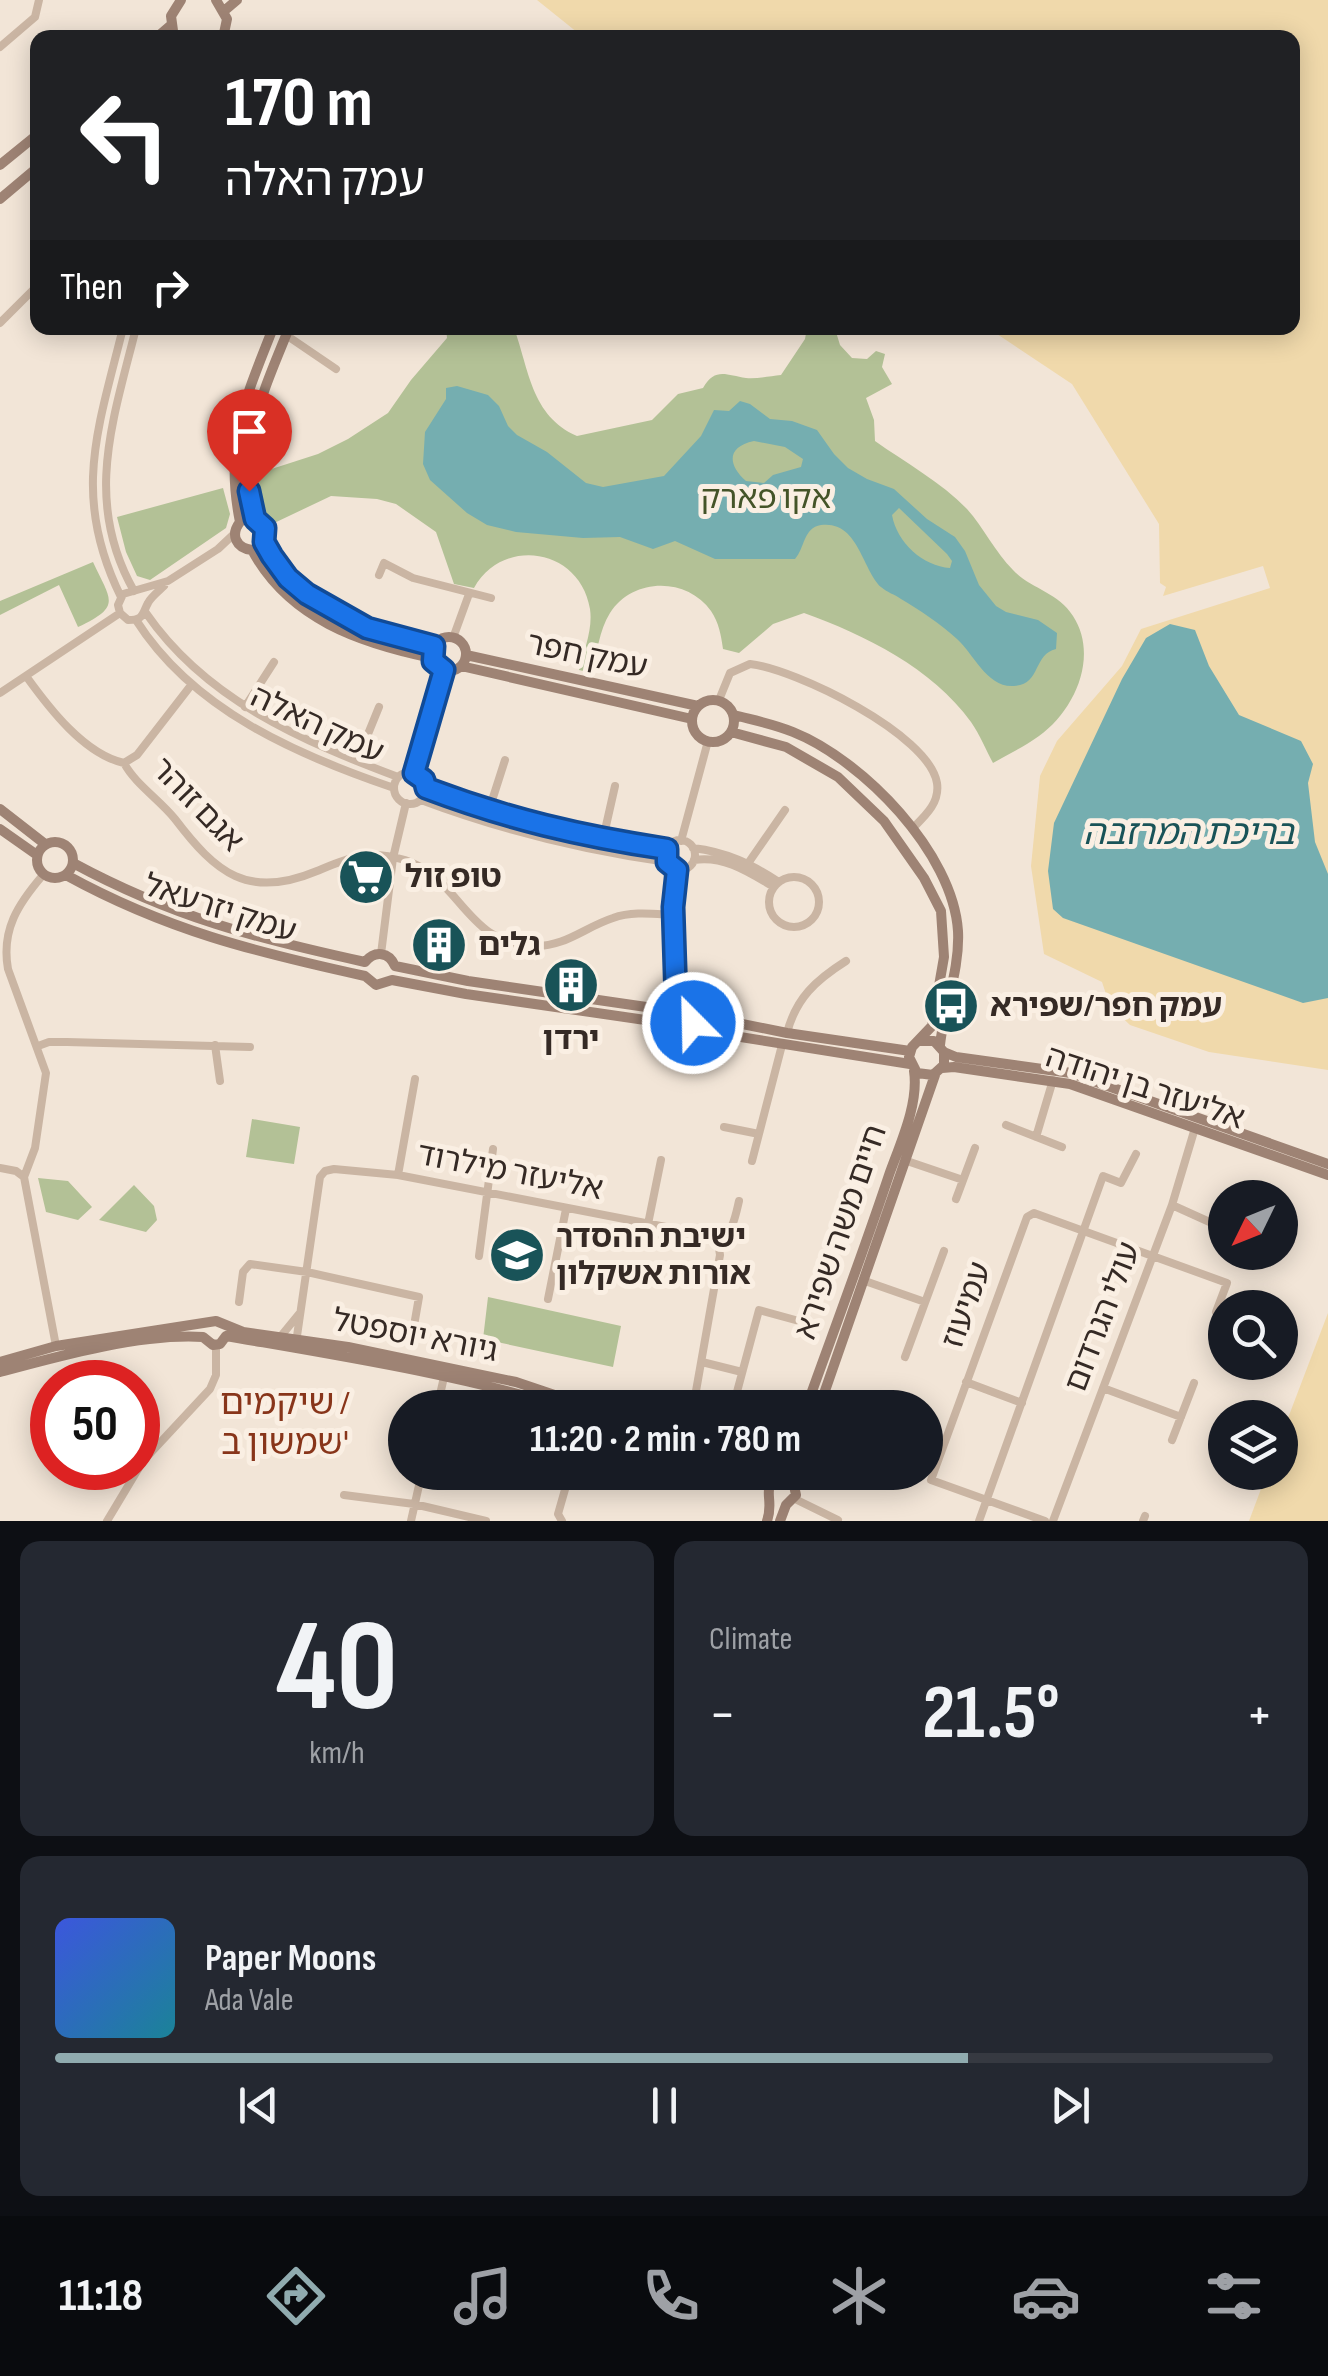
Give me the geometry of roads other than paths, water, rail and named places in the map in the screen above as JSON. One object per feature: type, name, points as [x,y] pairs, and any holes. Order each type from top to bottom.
[{"type":"street","points":[[0,47],[35,17],[38,0]]},
{"type":"street","points":[[216,0],[224,11],[225,30]]},
{"type":"street","points":[[224,11],[238,0]]},
{"type":"street","points":[[172,30],[174,3]]},
{"type":"street","points":[[0,165],[30,141]]},
{"type":"street","points":[[0,199],[30,175]]},
{"type":"street","points":[[0,323],[30,293]]},
{"type":"street","points":[[121,335],[98,426],[92,474],[100,551],[125,618],[136,620],[168,581]]},
{"type":"street","points":[[134,335],[104,474],[113,547],[146,608]]},
{"type":"street","points":[[240,546],[234,442],[242,408],[270,335]]},
{"type":"street","points":[[336,369],[285,336],[255,413],[248,444],[250,497],[255,519],[265,528],[264,542],[288,578],[340,615],[433,652],[444,670],[414,773]]},
{"type":"street","points":[[120,597],[168,581],[218,549],[237,527],[255,519]]},
{"type":"street","points":[[252,550],[264,542]]},
{"type":"street","points":[[218,549],[240,546],[252,550],[278,588],[334,628],[362,641],[433,652]]},
{"type":"street","points":[[378,576],[384,563],[413,578],[491,598]]},
{"type":"street","points":[[453,638],[469,594]]},
{"type":"street","name":"עמק האלה","points":[[146,608],[178,653],[245,707],[285,730],[398,777]]},
{"type":"street","points":[[0,693],[120,613]]},
{"type":"street","name":"עמק האלה","points":[[136,620],[168,662],[238,718],[329,765],[394,788]]},
{"type":"street","points":[[433,652],[440,640],[453,638],[461,642],[463,660],[453,671],[444,670]]},
{"type":"street","name":"עמק חפר","points":[[463,660],[698,706]]},
{"type":"street","name":"עמק חפר","points":[[463,660],[692,720]]},
{"type":"street","points":[[245,707],[274,662]]},
{"type":"street","points":[[719,700],[730,673],[750,664],[810,682],[874,717],[926,762],[936,781],[934,802],[912,830]]},
{"type":"street","name":"אגם זוהר","points":[[26,676],[72,728],[107,757],[124,762],[206,858],[232,876],[280,883],[364,853],[393,858],[430,873],[444,884],[476,924],[516,944],[549,946],[623,915],[674,915]]},
{"type":"street","points":[[124,762],[137,755],[192,684]]},
{"type":"street","points":[[690,1028],[912,1067],[926,1076],[939,1071],[957,955],[955,908],[938,870],[912,830],[865,777],[831,752],[792,731],[734,715],[719,700],[708,700],[698,706],[692,720],[696,733],[708,741],[724,740],[731,732],[734,715]]},
{"type":"street","points":[[357,761],[379,707]]},
{"type":"street","points":[[731,732],[786,747],[838,777],[884,821],[924,878],[941,910],[944,957],[932,1026],[910,1051]]},
{"type":"street","points":[[426,788],[524,822],[602,840],[667,849],[681,840],[708,741]]},
{"type":"street","points":[[489,810],[506,760]]},
{"type":"street","points":[[420,800],[426,788],[424,780],[414,773],[398,777],[394,788],[397,798],[406,803],[420,800],[521,835],[667,862],[677,870]]},
{"type":"street","points":[[602,840],[616,786]]},
{"type":"street","points":[[380,954],[393,858],[406,803]]},
{"type":"street","points":[[0,810],[46,844]]},
{"type":"street","points":[[749,862],[786,810]]},
{"type":"street","points":[[0,829],[37,855]]},
{"type":"street","points":[[681,840],[693,848],[749,862],[777,884]]},
{"type":"street","points":[[46,844],[65,845],[72,852],[73,863],[58,878],[44,875],[37,866],[37,855],[46,844]]},
{"type":"street","points":[[677,870],[690,866],[693,848]]},
{"type":"street","points":[[667,849],[667,862]]},
{"type":"street","points":[[694,860],[713,860],[743,868],[777,884],[801,878],[814,889],[818,905],[811,920],[796,927],[780,923],[769,901],[777,884]]},
{"type":"street","name":"עמק יזרעאל","points":[[73,863],[146,899],[216,926],[365,962]]},
{"type":"street","points":[[676,1000],[677,870]]},
{"type":"street","name":"עמק יזרעאל","points":[[66,874],[158,920],[211,939],[365,976]]},
{"type":"street","points":[[44,875],[10,921],[5,953],[46,1073],[35,1148],[24,1176],[56,1346]]},
{"type":"street","points":[[392,980],[395,966],[390,958],[380,954],[365,962],[365,976],[378,985],[392,980],[659,1022]]},
{"type":"street","points":[[787,1033],[792,1016],[812,985],[846,961]]},
{"type":"street","points":[[395,966],[468,981],[660,1009],[676,1000]]},
{"type":"street","points":[[660,1009],[659,1022],[664,1031],[682,1034],[690,1028],[693,1014],[676,1000]]},
{"type":"street","points":[[693,1014],[910,1051]]},
{"type":"street","points":[[922,1040],[931,1040],[942,1049]]},
{"type":"street","points":[[38,1046],[67,1042],[250,1047]]},
{"type":"street","points":[[215,1045],[220,1081]]},
{"type":"street","points":[[752,1160],[782,1046]]},
{"type":"street","name":"אליעזר בן יהודה","points":[[942,1049],[956,1057],[1071,1073],[1328,1164]]},
{"type":"street","points":[[910,1051],[912,1067]]},
{"type":"street","name":"חיים משה שפירא","points":[[812,1390],[911,1107],[916,1082],[912,1067]]},
{"type":"street","name":"אליעזר בן יהודה","points":[[939,1071],[954,1067],[1053,1080],[1328,1175]]},
{"type":"street","name":"חיים משה שפירא","points":[[825,1390],[939,1071]]},
{"type":"street","points":[[398,1175],[415,1079]]},
{"type":"street","points":[[1036,1136],[1053,1080]]},
{"type":"street","points":[[1006,1126],[1062,1147]]},
{"type":"street","points":[[724,1127],[759,1134]]},
{"type":"street","name":"עולי הגרדום","points":[[1053,1521],[1172,1206],[1194,1128]]},
{"type":"street","points":[[956,1199],[975,1148]]},
{"type":"street","points":[[478,1256],[493,1149]]},
{"type":"street","points":[[978,1521],[1103,1176],[1121,1182],[1136,1154]]},
{"type":"street","points":[[648,1224],[661,1160]]},
{"type":"street","points":[[906,1161],[963,1180]]},
{"type":"street","points":[[0,1168],[16,1170],[24,1176]]},
{"type":"street","name":"אליעזר מילרוד","points":[[296,1343],[320,1177],[325,1170],[398,1175],[707,1236],[718,1242]]},
{"type":"street","points":[[697,1390],[720,1255],[718,1242],[734,1222],[739,1201]]},
{"type":"street","points":[[1172,1206],[1208,1222]]},
{"type":"street","points":[[548,1300],[566,1209]]},
{"type":"street","name":"עמיעוז","points":[[1045,1521],[931,1480],[1022,1222],[1034,1213],[1228,1283],[1225,1290]]},
{"type":"street","points":[[906,1358],[944,1251]]},
{"type":"street","points":[[240,1302],[242,1272],[250,1264],[419,1297],[415,1320]]},
{"type":"street","points":[[865,1282],[926,1302]]},
{"type":"street","points":[[281,1336],[301,1310]]},
{"type":"street","points":[[737,1390],[759,1310],[799,1321]]},
{"type":"street","points":[[0,1362],[56,1346],[216,1321],[226,1332],[216,1345],[216,1375],[210,1389],[143,1461],[107,1521]]},
{"type":"street","points":[[203,1337],[206,1324]]},
{"type":"street","name":"גיורא יוספטל","points":[[226,1332],[281,1336],[296,1343],[496,1390]]},
{"type":"street","name":"גיורא יוספטל","points":[[226,1332],[516,1382],[540,1390]]},
{"type":"street","points":[[0,1372],[99,1348],[184,1336],[203,1337],[216,1345]]},
{"type":"street","points":[[702,1362],[742,1372]]},
{"type":"street","points":[[441,1390],[444,1377]]},
{"type":"street","points":[[966,1382],[1022,1403]]},
{"type":"street","points":[[1172,1440],[1194,1383]]},
{"type":"street","points":[[1103,1388],[1181,1416]]},
{"type":"street","points":[[411,1521],[418,1490]]},
{"type":"street","points":[[562,1521],[558,1514],[565,1490]]},
{"type":"street","points":[[767,1521],[771,1490]]},
{"type":"street","points":[[780,1521],[795,1490]]},
{"type":"street","points":[[344,1495],[414,1504],[486,1521]]},
{"type":"street","points":[[772,1502],[790,1502],[838,1520]]},
{"type":"water","points":[[457,386],[488,395],[517,435],[547,452],[586,483],[603,487],[664,476],[701,436],[714,410],[729,411],[740,401],[770,419],[792,421],[817,430],[848,468],[894,489],[927,519],[955,537],[979,585],[996,606],[1038,620],[1057,633],[1056,649],[1044,657],[1023,684],[996,682],[951,634],[881,587],[858,547],[833,525],[811,530],[795,559],[715,559],[675,541],[653,549],[620,537],[516,532],[487,525],[430,480],[423,464],[425,432],[446,399],[446,388]],"holes":[[[754,441],[785,447],[803,459],[801,467],[773,475],[764,483],[746,481],[736,469],[733,457],[738,448]],[[899,508],[947,554],[952,561],[950,568],[930,563],[905,544],[892,515]]]},
{"type":"water","name":"בריכת המרזבה","points":[[1170,624],[1195,630],[1209,666],[1239,715],[1301,741],[1313,764],[1308,783],[1315,842],[1328,874],[1328,998],[1303,1003],[1063,918],[1053,909],[1048,871],[1054,823],[1122,679],[1146,638]]},
{"type":"place","name":"טופ זול","points":[[366,877]]},
{"type":"place","name":"גלים","points":[[439,945]]},
{"type":"place","name":"ירדן","points":[[571,985]]},
{"type":"place","name":"עמק חפר/שפירא","points":[[951,1006]]},
{"type":"place","name":"ישיבת ההסדר אורות אשקלון","points":[[517,1255]]},
{"type":"district","name":"שיקמים / שמשון ב'","points":[[285,1423]]},
{"type":"park label","name":"אקו פארק","points":[[766,498]]}]
